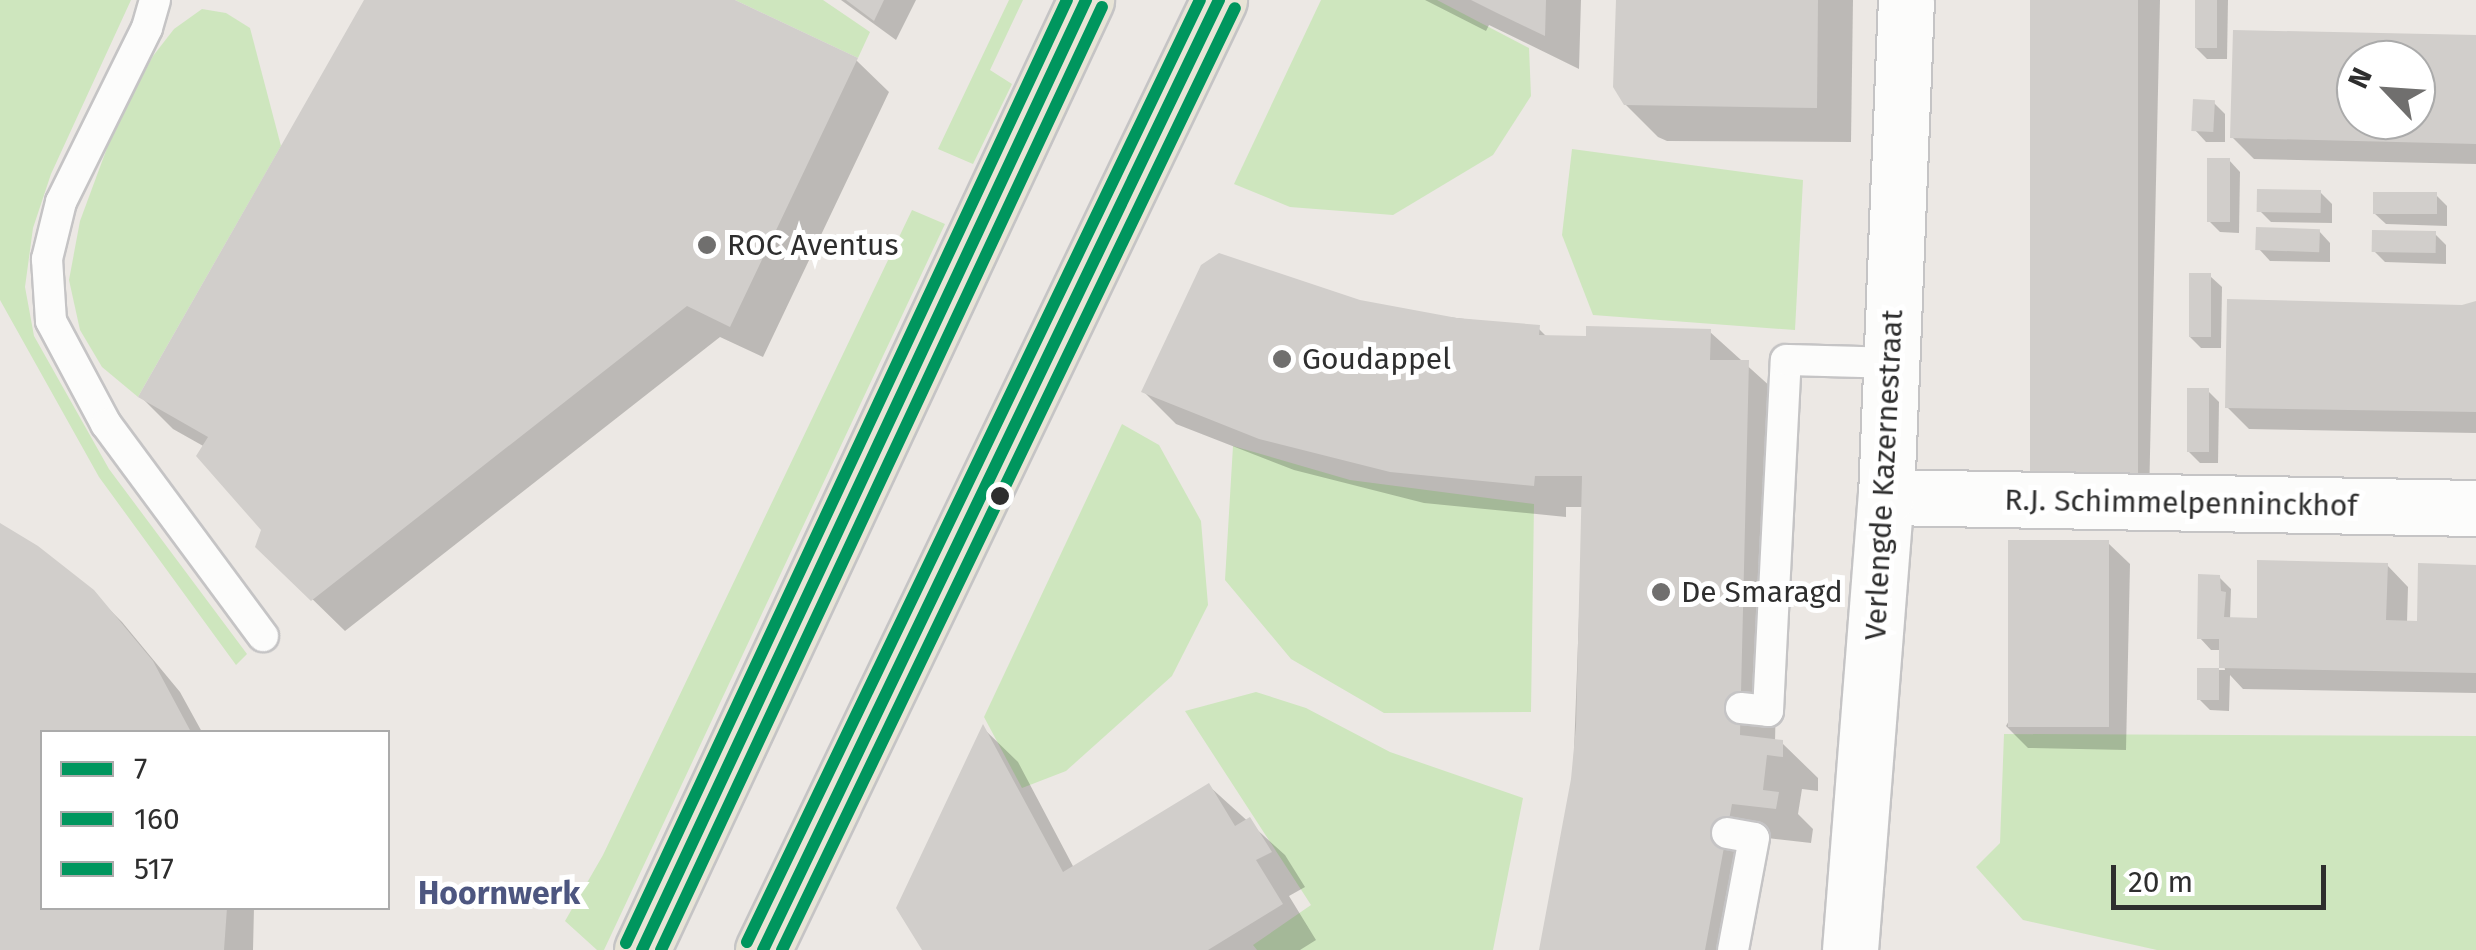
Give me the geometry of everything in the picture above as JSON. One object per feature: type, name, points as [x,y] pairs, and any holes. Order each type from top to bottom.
[{"type":"main road","points":[[642,950],[1086,0]]},
{"type":"main road","points":[[764,950],[1218,0]]},
{"type":"street","name":"Verlengde Kazernestraat","points":[[1850,950],[1857,904],[1886,497],[1906,0]]},
{"type":"street","name":"R.J. Schimmelpenninckhof","points":[[1886,497],[2476,508]]},
{"type":"lane","points":[[155,0],[147,28],[61,202],[47,259],[51,321],[106,424],[263,636]]},
{"type":"lane","points":[[1740,708],[1768,711],[1786,360],[1891,363]]},
{"type":"lane","points":[[1727,833],[1754,838],[1733,950]]},
{"type":"green space","points":[[0,0],[131,0],[51,174],[33,228],[25,287],[34,336],[109,469],[247,654],[236,665],[99,477],[0,300]]},
{"type":"green space","points":[[735,0],[823,0],[870,32],[858,58]]},
{"type":"green space","points":[[1009,0],[1023,0],[990,70],[1012,84],[973,164],[938,149]]},
{"type":"green space","points":[[1321,0],[1437,0],[1529,48],[1531,96],[1493,155],[1393,215],[1290,207],[1234,184]]},
{"type":"green space","points":[[202,9],[226,13],[250,28],[281,146],[138,397],[102,367],[80,330],[69,280],[80,221],[117,121],[153,56],[174,29]]},
{"type":"green space","points":[[1572,149],[1803,180],[1795,330],[1593,315],[1562,235]]},
{"type":"green space","points":[[912,210],[945,224],[604,950],[597,950],[565,921],[603,855]]},
{"type":"green space","points":[[1122,424],[1159,445],[1201,521],[1208,605],[1172,676],[1066,771],[1022,788],[984,717]]},
{"type":"green space","points":[[1233,446],[1350,480],[1534,504],[1531,712],[1384,713],[1291,659],[1225,580]]},
{"type":"green space","points":[[1256,692],[1306,708],[1390,752],[1523,798],[1493,950],[1257,950],[1253,945],[1311,905],[1185,711]]},
{"type":"green space","points":[[2004,734],[2476,736],[2476,950],[2157,950],[2023,920],[1976,867],[2000,843]]},
{"type":"building","points":[[364,0],[735,0],[858,58],[730,327],[687,306],[311,601],[255,547],[261,530],[196,456],[208,437],[138,397]]},
{"type":"building","points":[[846,0],[884,0],[874,21]]},
{"type":"building","points":[[1471,0],[1546,0],[1545,36],[1497,13]]},
{"type":"building","points":[[1616,0],[1818,0],[1817,108],[1624,105],[1613,87]]},
{"type":"building","points":[[2030,0],[2138,0],[2138,476],[2030,476]]},
{"type":"building","points":[[2195,0],[2217,0],[2217,48],[2195,48]]},
{"type":"building","points":[[2233,30],[2476,35],[2476,144],[2230,138]]},
{"type":"building","points":[[2193,99],[2215,100],[2213,132],[2191,131]]},
{"type":"building","points":[[2207,158],[2230,158],[2230,222],[2207,222]]},
{"type":"building","points":[[2257,189],[2321,190],[2321,213],[2257,212]]},
{"type":"building","points":[[2373,192],[2437,192],[2437,214],[2373,214]]},
{"type":"building","points":[[2256,227],[2320,229],[2319,252],[2255,250]]},
{"type":"building","points":[[2372,230],[2436,231],[2436,253],[2372,252]]},
{"type":"building","name":"De Smaragd","points":[[1219,253],[1360,300],[1457,318],[1540,325],[1539,335],[1586,336],[1586,326],[1711,329],[1710,360],[1749,360],[1740,735],[1783,740],[1783,757],[1767,755],[1763,790],[1779,792],[1776,809],[1732,804],[1705,950],[1539,950],[1571,779],[1576,726],[1582,476],[1535,476],[1534,486],[1390,472],[1259,439],[1141,392],[1201,265]]},
{"type":"building","points":[[2189,273],[2211,273],[2211,337],[2189,337]]},
{"type":"building","points":[[2227,299],[2462,305],[2476,301],[2476,412],[2225,408]]},
{"type":"building","points":[[2187,388],[2209,388],[2209,452],[2187,452]]},
{"type":"building","points":[[0,523],[38,546],[94,590],[153,661],[190,730],[40,730],[40,910],[227,910],[224,950],[0,950]]},
{"type":"building","points":[[2008,540],[2109,540],[2109,727],[2008,727]]},
{"type":"building","points":[[2257,560],[2388,563],[2386,620],[2417,621],[2418,563],[2476,565],[2476,673],[2219,668],[2219,639],[2197,639],[2198,574],[2220,575],[2221,591],[2226,592],[2224,617],[2257,618]]},
{"type":"building","points":[[2197,668],[2219,668],[2219,700],[2197,700]]},
{"type":"building","points":[[983,724],[1063,872],[1209,783],[1235,826],[1250,817],[1272,852],[1256,860],[1283,904],[1208,950],[922,950],[896,908]]},
{"type":"transit line","name":"517","points":[[626,943],[1067,0]]},
{"type":"transit line","name":"7","points":[[642,950],[1086,0]]},
{"type":"transit line","name":"517","points":[[747,942],[1200,0]]},
{"type":"transit line","name":"7","points":[[763,950],[1219,0]]},
{"type":"transit line","name":"160","points":[[661,950],[1102,7]]},
{"type":"transit line","name":"160","points":[[782,950],[1235,8]]},
{"type":"place","name":"ROC Aventus","points":[[707,245]]},
{"type":"place","name":"Goudappel","points":[[1282,359]]},
{"type":"place","name":"De Smaragd","points":[[1661,592]]},
{"type":"district","name":"Hoornwerk","points":[[499,893]]}]
